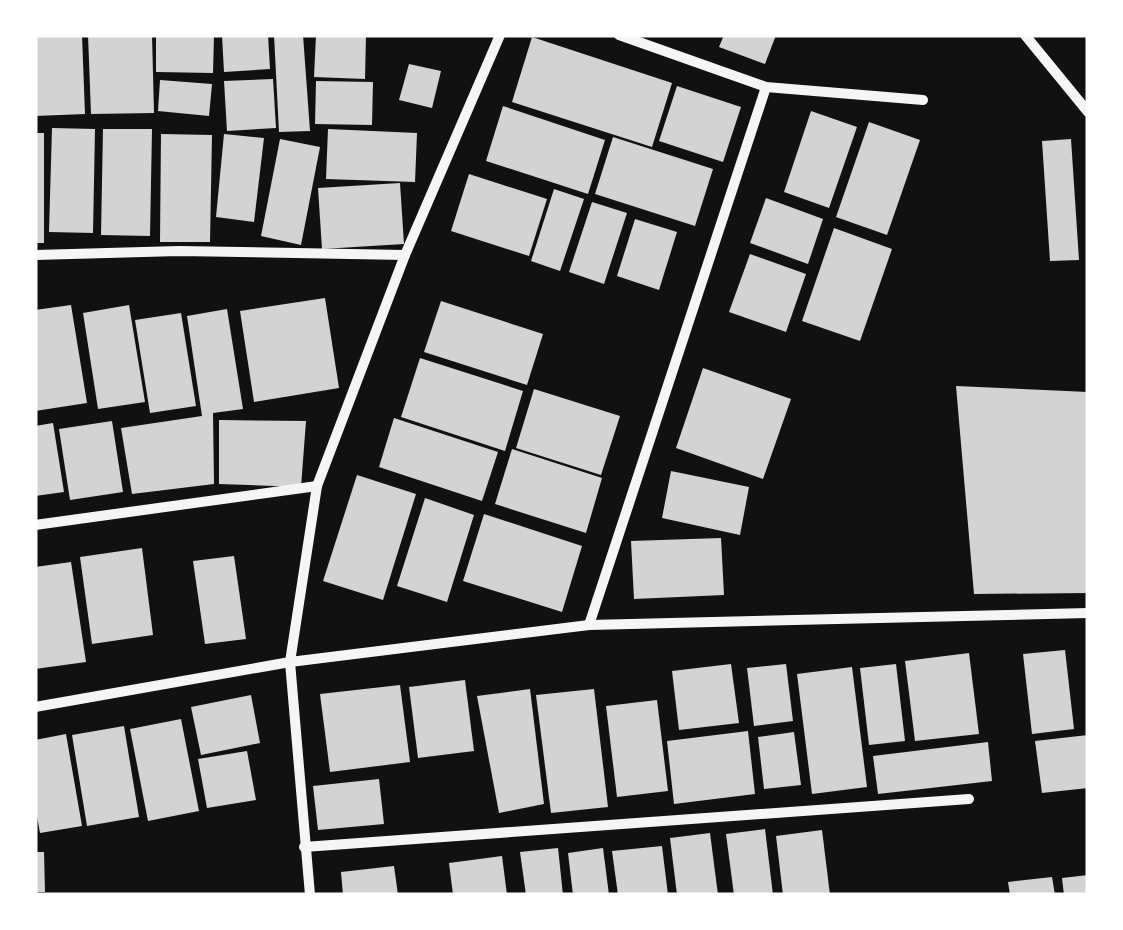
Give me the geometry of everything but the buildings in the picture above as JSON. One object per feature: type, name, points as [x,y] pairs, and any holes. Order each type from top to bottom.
[{"type":"street","points":[[310,895],[290,662],[317,486],[405,256],[500,35]]},
{"type":"street","points":[[619,35],[766,86],[922,100]]},
{"type":"street","points":[[1031,37],[1088,112]]},
{"type":"street","points":[[589,625],[766,86]]},
{"type":"street","points":[[35,255],[179,251],[405,256]]},
{"type":"street","points":[[35,525],[317,486]]},
{"type":"street","points":[[35,707],[290,662],[589,625],[1088,613]]},
{"type":"street","points":[[304,847],[969,799]]}]
